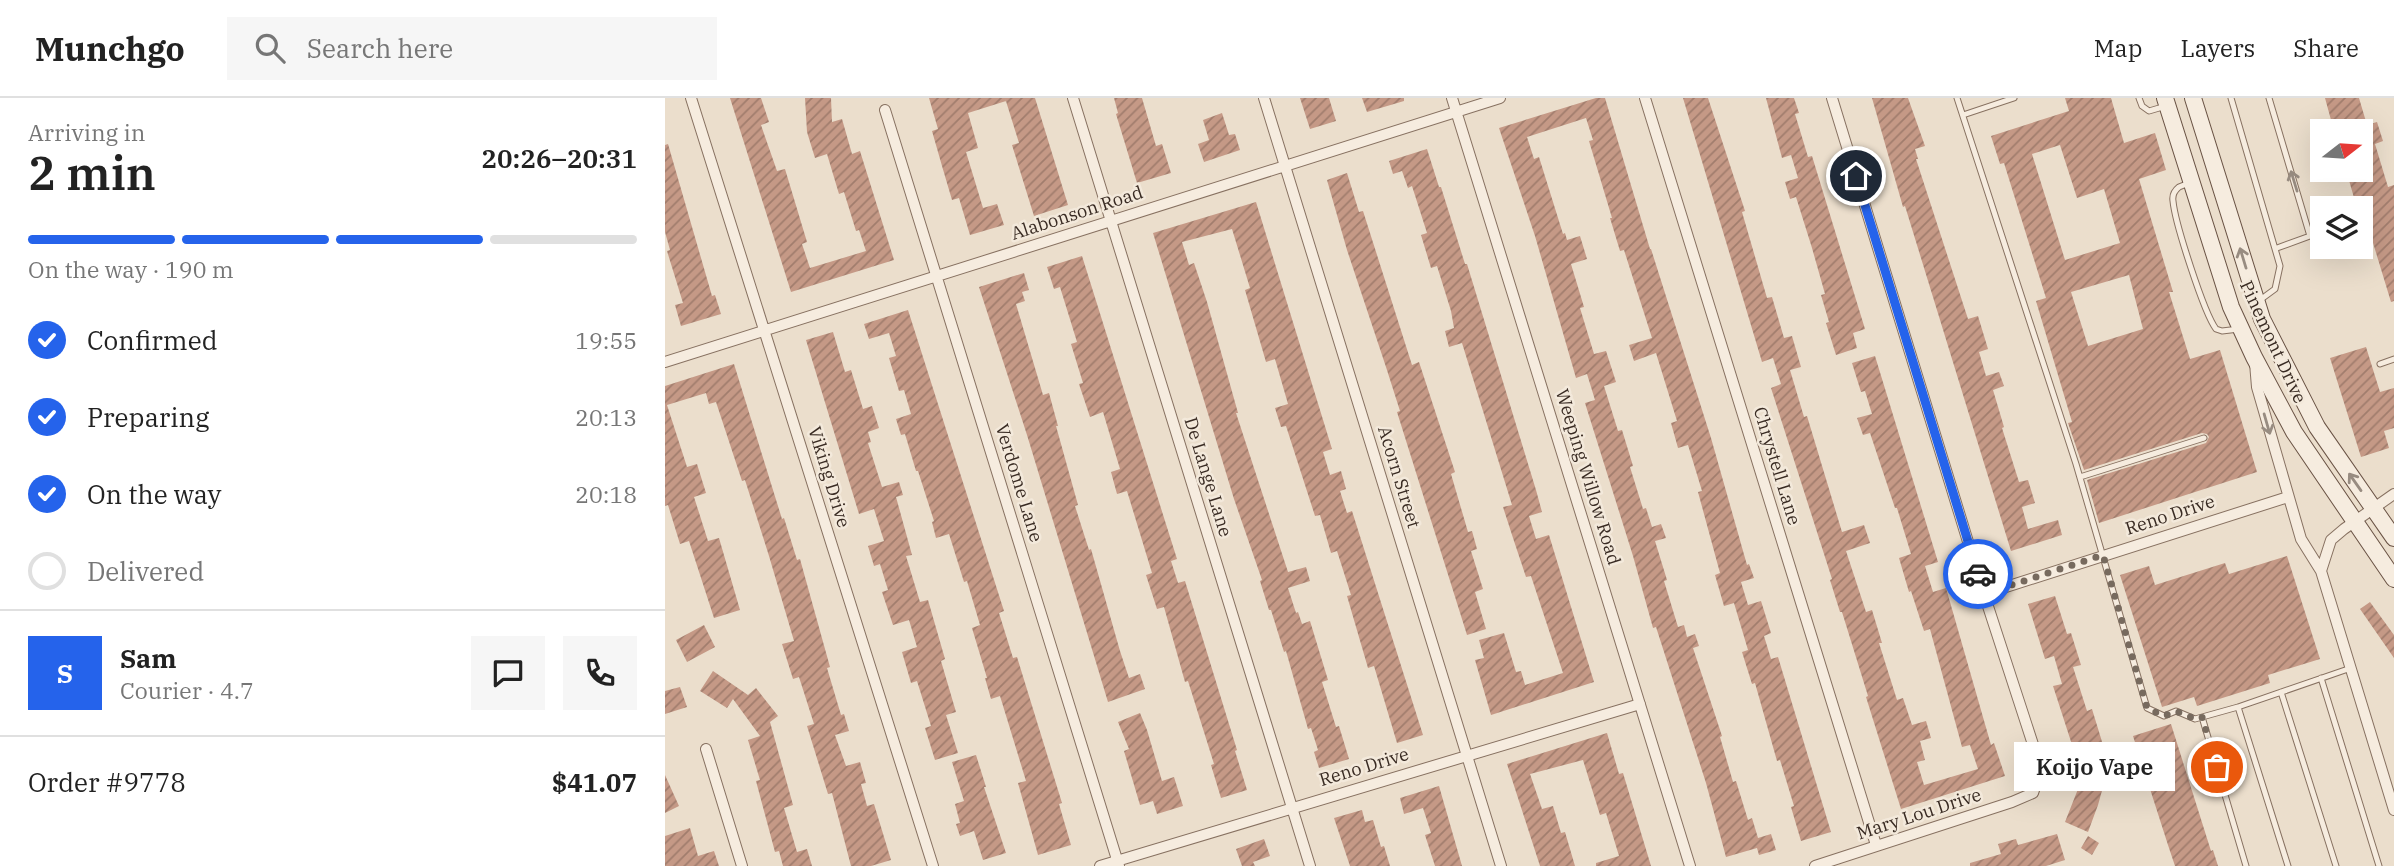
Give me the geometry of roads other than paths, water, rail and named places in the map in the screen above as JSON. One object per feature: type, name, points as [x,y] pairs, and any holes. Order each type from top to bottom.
[{"type":"main road","points":[[2166,102],[2191,98]]},
{"type":"main road","name":"Pinemont Drive","points":[[2191,98],[2262,319],[2317,427],[2394,538]]},
{"type":"main road","name":"Pinemont Drive","points":[[2166,102],[2231,307],[2254,357],[2294,432],[2394,579]]},
{"type":"main road","points":[[2241,329],[2262,319]]},
{"type":"street","name":"Viking Drive","points":[[691,98],[933,866]]},
{"type":"street","name":"De Lange Lane","points":[[1073,98],[1310,866]]},
{"type":"street","name":"Acorn Street","points":[[1263,98],[1501,866]]},
{"type":"street","name":"Weeping Willow Road","points":[[1452,98],[1690,866]]},
{"type":"street","name":"Alabonson Road","points":[[665,362],[1500,98]]},
{"type":"street","name":"Chrystell Lane","points":[[1645,98],[1876,845]]},
{"type":"street","points":[[1832,98],[1984,594]]},
{"type":"street","name":"Verdome Lane","points":[[885,110],[1119,863]]},
{"type":"street","points":[[2254,357],[2257,387],[2288,497],[2301,539],[2321,572],[2394,810]]},
{"type":"street","points":[[2321,572],[2331,540],[2394,494]]},
{"type":"street","name":"Reno Drive","points":[[1984,594],[2288,497]]},
{"type":"street","name":"Mary Lou Drive","points":[[1815,866],[2013,802],[2033,793],[2041,769],[1984,594]]},
{"type":"street","name":"Reno Drive","points":[[1100,866],[1119,863],[1292,807],[1640,704]]},
{"type":"street","points":[[706,749],[741,866]]},
{"type":"lane","points":[[1957,98],[2080,477],[2147,708],[2164,716],[2176,711],[2195,719],[2351,668]]},
{"type":"lane","points":[[1963,116],[2014,98]]},
{"type":"lane","points":[[2139,98],[2148,111],[2166,102]]},
{"type":"lane","points":[[2231,98],[2277,248],[2280,266],[2275,289],[2257,303]]},
{"type":"lane","points":[[2269,98],[2310,236],[2277,248]]},
{"type":"lane","points":[[2192,182],[2179,187],[2172,199],[2204,303],[2216,329],[2241,329]]},
{"type":"lane","points":[[2380,364],[2394,359]]},
{"type":"lane","points":[[2080,477],[2204,438]]},
{"type":"lane","points":[[2321,678],[2379,866]]},
{"type":"lane","points":[[2281,692],[2336,866]]},
{"type":"lane","points":[[2238,707],[2288,866]]},
{"type":"lane","points":[[2202,717],[2246,866]]},
{"type":"place","name":"Koijo Vape","points":[[2217,767]]}]
